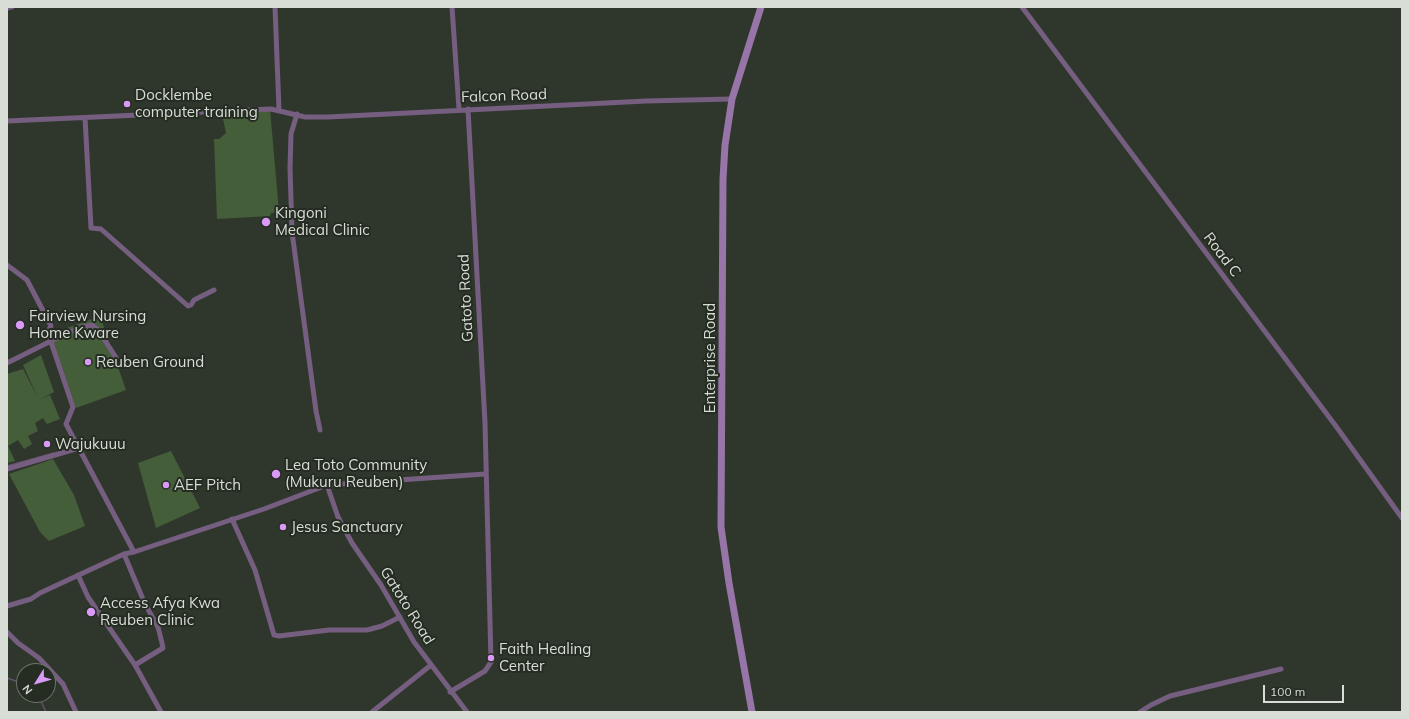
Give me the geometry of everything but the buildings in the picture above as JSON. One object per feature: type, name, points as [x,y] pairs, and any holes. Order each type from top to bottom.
[{"type":"main road","name":"Enterprise Road","points":[[752,712],[730,589],[722,527],[723,179],[725,145],[732,99],[761,7]]},
{"type":"street","points":[[7,8],[12,7]]},
{"type":"street","points":[[275,7],[280,110]]},
{"type":"street","points":[[452,7],[459,109]]},
{"type":"street","name":"Road C","points":[[1022,7],[1338,429],[1402,518]]},
{"type":"street","name":"Falcon Road","points":[[7,121],[280,110],[305,117],[328,117],[459,109],[732,99]]},
{"type":"street","name":"Gatoto Road","points":[[450,692],[485,671],[491,662],[485,423],[468,109]]},
{"type":"street","points":[[297,114],[291,134],[290,168],[292,232],[316,411],[320,430]]},
{"type":"street","points":[[85,118],[91,228],[101,229],[188,306],[191,305],[194,300],[214,290]]},
{"type":"street","points":[[7,265],[27,280],[51,326],[48,331],[50,342],[73,407],[66,424],[73,440],[79,448],[134,552]]},
{"type":"street","points":[[7,363],[65,334],[82,327],[92,325],[98,330],[117,359]]},
{"type":"street","points":[[7,468],[79,448]]},
{"type":"street","points":[[7,606],[31,599],[124,554],[264,509],[327,485],[486,474]]},
{"type":"street","name":"Gatoto Road","points":[[327,485],[338,517],[349,537],[381,585],[414,642],[450,692],[467,712]]},
{"type":"street","points":[[232,519],[255,570],[274,635],[279,636],[329,630],[367,630],[382,626],[400,617]]},
{"type":"street","points":[[124,554],[145,604],[158,627],[163,648],[134,665]]},
{"type":"street","points":[[78,575],[88,597],[134,665],[161,712]]},
{"type":"street","points":[[7,632],[18,643],[39,658],[63,684],[76,712]]},
{"type":"street","points":[[372,712],[431,665]]},
{"type":"street","points":[[1140,712],[1170,696],[1281,668]]},
{"type":"green space","points":[[270,109],[279,212],[271,213],[270,216],[217,219],[214,139],[219,139],[226,133],[222,114]]},
{"type":"green space","name":"Reuben Ground","points":[[100,316],[126,390],[76,408],[50,334]]},
{"type":"green space","points":[[41,355],[54,392],[39,400],[50,395],[60,419],[47,424],[43,418],[35,423],[38,431],[28,436],[32,444],[24,449],[18,440],[8,446],[15,461],[7,463],[7,374],[23,369],[38,398],[23,365]]},
{"type":"green space","name":"AEF Pitch","points":[[171,451],[200,508],[156,528],[138,463]]},
{"type":"green space","points":[[53,459],[74,495],[85,526],[49,541],[40,532],[9,474]]},
{"type":"waterway","points":[[7,466],[54,453]]},
{"type":"waterway","points":[[7,678],[16,681]]},
{"type":"waterway","points":[[42,703],[46,712]]},
{"type":"place","name":"Docklembe computer training","points":[[127,104]]},
{"type":"place","name":"Kingoni Medical Clinic","points":[[266,222]]},
{"type":"place","name":"Fairview Nursing Home Kware","points":[[20,325]]},
{"type":"place","name":"Reuben Ground","points":[[88,362]]},
{"type":"place","name":"Wajukuuu","points":[[47,444]]},
{"type":"place","name":"Lea Toto Community (Mukuru Reuben)","points":[[276,474]]},
{"type":"place","name":"AEF Pitch","points":[[166,485]]},
{"type":"place","name":"Jesus Sanctuary","points":[[283,527]]},
{"type":"place","name":"Access Afya Kwa Reuben Clinic","points":[[91,612]]},
{"type":"place","name":"Faith Healing Center","points":[[491,658]]}]
